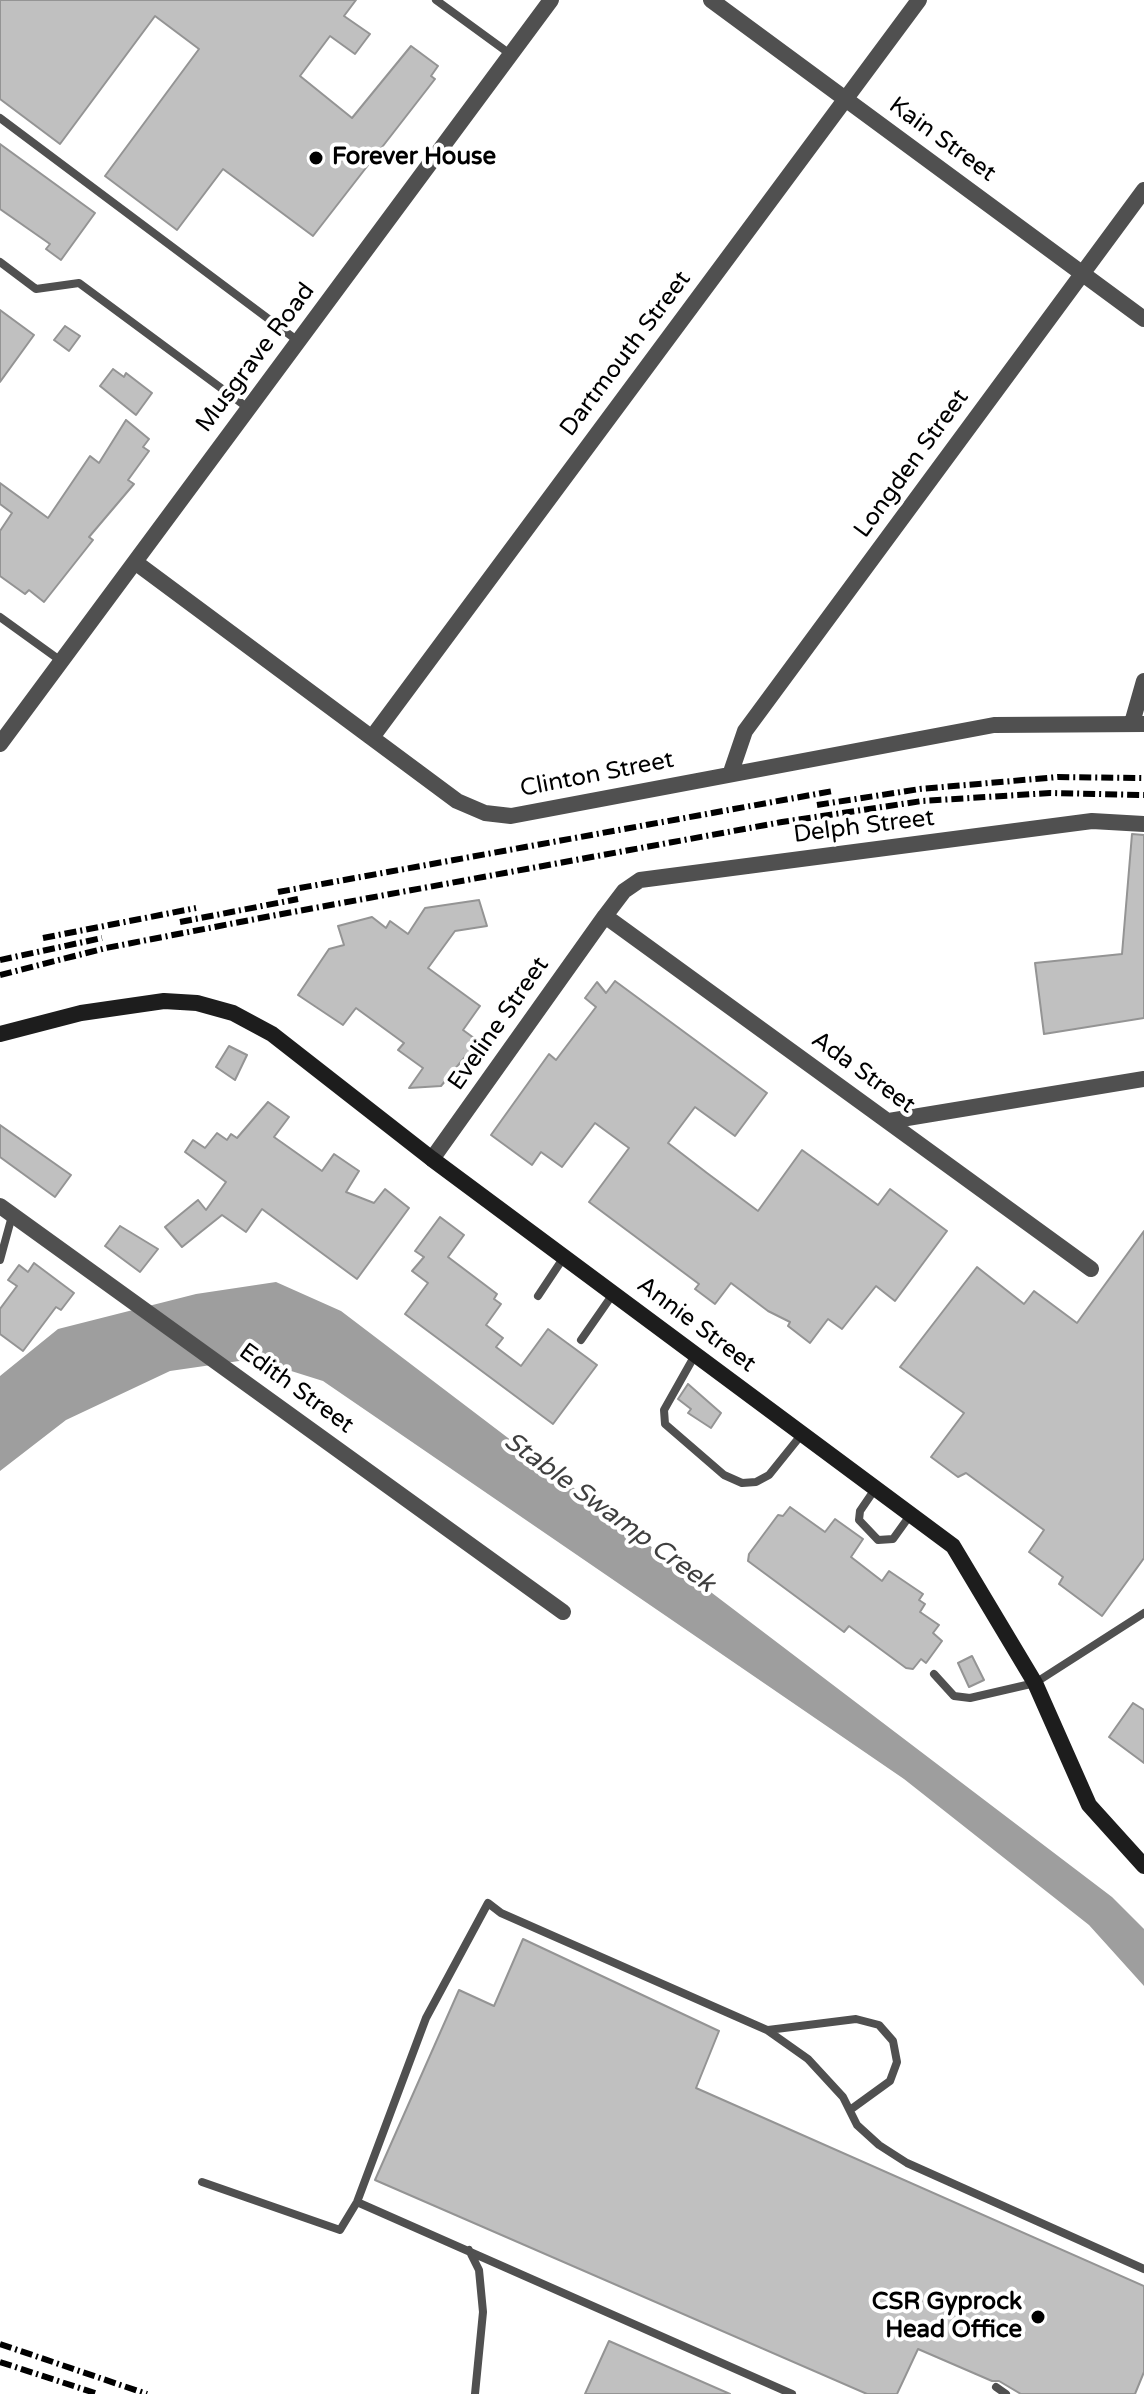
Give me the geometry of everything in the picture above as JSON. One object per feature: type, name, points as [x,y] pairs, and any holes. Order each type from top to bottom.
[{"type":"street","name":"Musgrave Road","points":[[0,744],[551,0]]},
{"type":"street","name":"Kain Street","points":[[711,0],[1144,319]]},
{"type":"street","name":"Dartmouth Street","points":[[373,736],[919,0]]},
{"type":"street","name":"Longden Street","points":[[731,772],[745,731],[1144,190]]},
{"type":"street","name":"Clinton Street","points":[[135,562],[457,801],[485,813],[511,816],[731,772],[994,725],[1138,723]]},
{"type":"street","points":[[1138,723],[1144,681]]},
{"type":"street","name":"Delph Street","points":[[605,916],[624,891],[640,880],[1092,821],[1144,824]]},
{"type":"street","name":"Ada Street","points":[[605,916],[1091,1269]]},
{"type":"street","name":"Eveline Street","points":[[432,1159],[605,916]]},
{"type":"street","name":"Annie Street","points":[[0,1034],[81,1013],[164,1001],[197,1003],[233,1013],[272,1034],[432,1159],[953,1546],[1035,1683],[1089,1805],[1144,1866]]},
{"type":"street","points":[[889,1121],[1144,1079]]},
{"type":"street","name":"Edith Street","points":[[6,1210],[563,1612]]},
{"type":"lane","points":[[436,0],[511,54]]},
{"type":"lane","points":[[0,118],[299,341]]},
{"type":"lane","points":[[0,262],[36,289],[79,283],[249,408]]},
{"type":"lane","points":[[0,617],[61,662]]},
{"type":"lane","points":[[0,1260],[6,1210]]},
{"type":"lane","points":[[538,1296],[564,1257]]},
{"type":"lane","points":[[581,1340],[614,1294]]},
{"type":"lane","points":[[695,1354],[664,1410],[665,1424],[724,1475],[742,1483],[756,1482],[769,1475],[802,1434]]},
{"type":"lane","points":[[875,1488],[860,1511],[859,1520],[878,1540],[893,1539],[911,1514]]},
{"type":"lane","points":[[934,1674],[954,1696],[970,1698],[1035,1683],[1144,1613]]},
{"type":"lane","points":[[202,2182],[340,2230],[357,2202],[426,2018],[488,1903],[501,1913],[767,2030],[808,2059],[843,2097],[857,2125],[879,2145],[907,2163],[1144,2269]]},
{"type":"lane","points":[[767,2030],[856,2019],[879,2025],[893,2041],[897,2062],[890,2081],[850,2110]]},
{"type":"lane","points":[[357,2202],[792,2394]]},
{"type":"lane","points":[[469,2250],[479,2270],[483,2312],[475,2394]]},
{"type":"lane","points":[[996,2387],[1006,2394]]},
{"type":"shaded area","points":[[276,1282],[341,1311],[1112,1897],[1144,1929],[1144,1986],[1089,1925],[904,1779],[323,1381],[253,1359],[170,1371],[66,1420],[0,1471],[0,1376],[58,1329],[196,1294]]},
{"type":"building","points":[[0,0],[356,0],[344,16],[370,34],[355,54],[330,36],[300,76],[352,118],[411,46],[438,66],[431,76],[435,79],[313,236],[223,169],[177,230],[105,176],[199,49],[155,16],[60,144],[0,99]]},
{"type":"building","points":[[0,144],[95,213],[61,260],[46,249],[50,244],[0,209]]},
{"type":"building","points":[[0,310],[34,335],[0,382]]},
{"type":"building","points":[[65,326],[80,336],[69,351],[54,340]]},
{"type":"building","points":[[113,369],[124,377],[126,373],[152,393],[136,415],[100,386]]},
{"type":"building","points":[[126,420],[149,439],[143,447],[149,451],[128,480],[134,484],[89,537],[93,540],[44,602],[29,590],[25,594],[0,576],[0,531],[12,513],[0,504],[0,483],[48,518],[90,456],[99,463]]},
{"type":"building","points":[[1132,834],[1144,835],[1144,1018],[1044,1034],[1035,963],[1122,954]]},
{"type":"building","points":[[479,900],[487,926],[455,931],[428,968],[480,1006],[463,1030],[478,1041],[441,1086],[409,1088],[423,1068],[398,1050],[404,1043],[356,1008],[343,1025],[298,995],[329,949],[344,945],[338,926],[372,917],[386,928],[390,921],[408,934],[425,908]]},
{"type":"building","points":[[615,981],[767,1093],[735,1136],[695,1107],[668,1143],[707,1173],[758,1211],[802,1150],[878,1205],[890,1189],[947,1231],[895,1301],[876,1286],[842,1329],[828,1319],[810,1343],[788,1326],[790,1322],[768,1311],[731,1283],[715,1304],[695,1289],[699,1284],[589,1202],[629,1148],[595,1123],[562,1167],[541,1152],[532,1165],[491,1135],[549,1054],[556,1060],[596,1007],[585,998],[597,982],[606,993]]},
{"type":"building","points":[[229,1046],[247,1055],[235,1080],[216,1067]]},
{"type":"building","points":[[268,1102],[289,1117],[274,1137],[322,1171],[334,1154],[359,1171],[346,1192],[374,1203],[385,1189],[409,1208],[357,1279],[262,1209],[246,1232],[222,1215],[182,1247],[165,1227],[198,1200],[206,1210],[226,1182],[185,1152],[193,1140],[205,1148],[217,1133],[227,1140],[231,1134],[237,1138]]},
{"type":"building","points":[[0,1125],[71,1175],[55,1197],[0,1157]]},
{"type":"building","points":[[440,1217],[464,1235],[448,1257],[497,1294],[494,1299],[501,1304],[486,1325],[503,1338],[496,1347],[521,1366],[548,1329],[597,1365],[553,1424],[405,1314],[428,1283],[412,1271],[424,1257],[415,1251]]},
{"type":"building","points":[[120,1226],[158,1249],[140,1272],[105,1246]]},
{"type":"building","points":[[1144,1231],[1144,1558],[1102,1616],[1059,1584],[1063,1577],[1029,1552],[1044,1530],[966,1473],[958,1477],[931,1457],[964,1413],[900,1367],[977,1267],[1024,1304],[1034,1291],[1077,1323]]},
{"type":"building","points":[[34,1263],[74,1293],[61,1310],[56,1307],[23,1351],[0,1334],[0,1309],[17,1286],[8,1280],[19,1265],[28,1272]]},
{"type":"building","points":[[688,1384],[721,1413],[711,1428],[688,1413],[691,1409],[678,1399]]},
{"type":"building","points":[[790,1507],[825,1532],[835,1519],[863,1539],[851,1557],[882,1581],[889,1571],[923,1594],[919,1600],[925,1604],[920,1612],[939,1625],[933,1633],[942,1641],[926,1663],[921,1659],[913,1669],[906,1668],[849,1626],[844,1632],[748,1561],[749,1554],[778,1515],[783,1516]]},
{"type":"building","points":[[972,1656],[984,1680],[969,1687],[958,1663]]},
{"type":"building","points":[[1133,1703],[1144,1710],[1144,1763],[1109,1737]]},
{"type":"building","points":[[523,1939],[719,2031],[696,2088],[1144,2286],[1144,2372],[1135,2394],[1021,2394],[999,2381],[992,2381],[918,2349],[897,2394],[867,2394],[375,2180],[459,1990],[494,2006]]},
{"type":"building","points":[[609,2341],[730,2394],[585,2394]]},
{"type":"railway","points":[[817,805],[920,789],[1058,777],[1144,778]]},
{"type":"railway","points":[[278,892],[833,791]]},
{"type":"railway","points":[[0,975],[106,948],[782,822],[922,801],[1050,793],[1144,795]]},
{"type":"railway","points":[[180,922],[298,899]]},
{"type":"railway","points":[[43,938],[196,908]]},
{"type":"railway","points":[[0,960],[102,938]]},
{"type":"railway","points":[[0,2344],[147,2394]]},
{"type":"railway","points":[[0,2362],[98,2394]]},
{"type":"place","name":"Forever House","points":[[316,158]]},
{"type":"place","name":"CSR Gyprock Head Office","points":[[1038,2317]]},
{"type":"water label","name":"Stable Swamp Creek","points":[[609,1513]]}]
